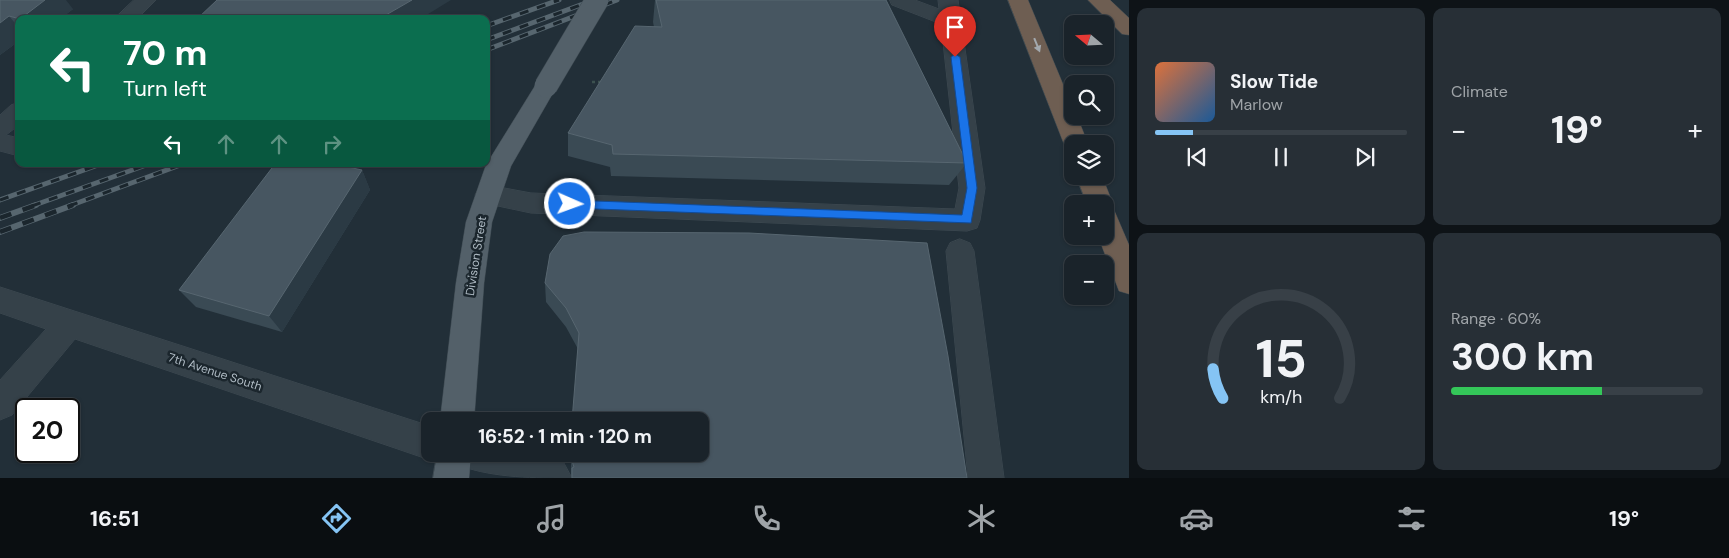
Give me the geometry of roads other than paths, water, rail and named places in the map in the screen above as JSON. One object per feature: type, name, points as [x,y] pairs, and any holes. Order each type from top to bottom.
[{"type":"highway","points":[[1018,0],[1072,135]]},
{"type":"highway","points":[[1098,0],[1129,29]]},
{"type":"highway","points":[[1114,242],[1129,282]]},
{"type":"main road","name":"Division Street","points":[[458,412],[470,283],[479,222],[488,195],[499,165],[597,0]]},
{"type":"main road","points":[[451,478],[453,462]]},
{"type":"street","points":[[129,15],[146,0]]},
{"type":"street","points":[[488,195],[531,202],[967,220],[972,188],[949,10],[899,2]]},
{"type":"street","points":[[0,128],[15,115]]},
{"type":"street","points":[[0,142],[15,146]]},
{"type":"street","points":[[960,251],[986,478]]},
{"type":"street","name":"7th Avenue South","points":[[0,300],[421,440]]},
{"type":"street","points":[[0,404],[69,324]]},
{"type":"street","points":[[504,462],[551,474]]},
{"type":"railway","points":[[490,25],[559,0]]},
{"type":"railway","points":[[490,39],[594,0]]},
{"type":"railway","points":[[490,48],[617,0]]},
{"type":"railway","points":[[0,200],[93,167]]},
{"type":"railway","points":[[32,206],[141,167]]},
{"type":"railway","points":[[69,206],[175,167]]},
{"type":"railway","points":[[0,218],[36,205]]},
{"type":"railway","points":[[0,232],[73,205]]}]
